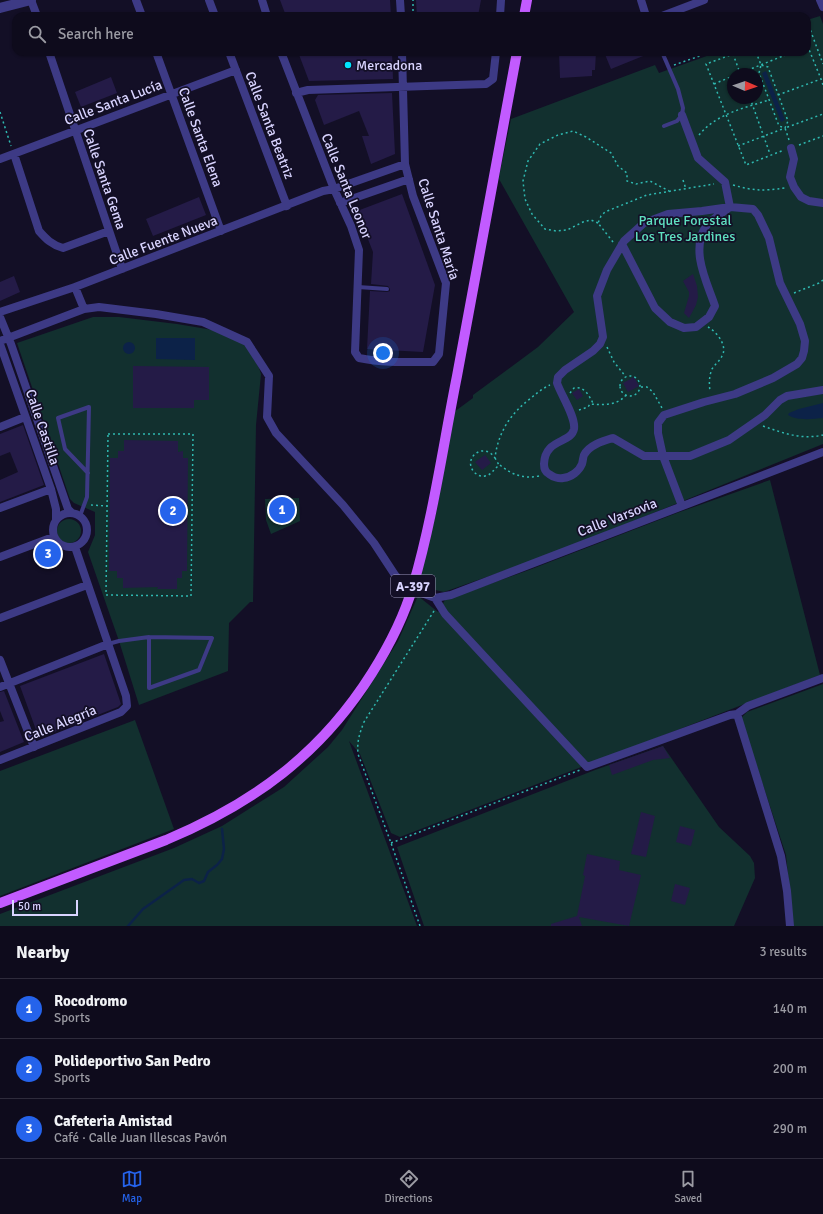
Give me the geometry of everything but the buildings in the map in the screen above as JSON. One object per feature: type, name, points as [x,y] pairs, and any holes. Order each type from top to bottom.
[{"type":"main road","points":[[525,12],[527,0]]},
{"type":"main road","name":"A-397","points":[[0,903],[166,840],[213,819],[246,800],[299,761],[318,744],[353,702],[382,656],[398,626],[412,588],[431,512],[516,56]]},
{"type":"street","points":[[0,8],[31,0],[36,12]]},
{"type":"street","points":[[136,0],[140,12]]},
{"type":"street","points":[[209,0],[214,12]]},
{"type":"street","points":[[262,0],[266,12]]},
{"type":"street","points":[[400,0],[401,12]]},
{"type":"street","points":[[500,12],[501,0]]},
{"type":"street","points":[[641,0],[645,12]]},
{"type":"street","points":[[672,12],[704,0]]},
{"type":"street","points":[[820,0],[823,7]]},
{"type":"street","name":"Calle Santa Gema","points":[[49,56],[122,269]]},
{"type":"street","name":"Calle Santa Elena","points":[[158,56],[221,231]]},
{"type":"street","name":"Calle Santa Beatriz","points":[[231,56],[286,206]]},
{"type":"street","name":"Calle Santa Leonor","points":[[282,56],[334,190],[351,226],[359,250],[355,352],[359,358]]},
{"type":"street","name":"Calle Santa María","points":[[359,358],[397,362],[433,362],[439,354],[446,284],[413,196],[405,164],[402,56]]},
{"type":"street","points":[[296,93],[308,90],[489,83],[494,76],[496,56]]},
{"type":"street","name":"Calle Santa Lucía","points":[[0,159],[236,70]]},
{"type":"street","points":[[682,115],[698,158],[725,182],[730,207]]},
{"type":"street","points":[[791,148],[794,159],[790,177],[794,187],[800,197],[809,201],[823,204]]},
{"type":"street","points":[[14,154],[39,231],[48,241],[63,248],[109,231]]},
{"type":"street","name":"Calle Fuente Nueva","points":[[0,312],[76,287],[323,191],[334,190],[405,164]]},
{"type":"street","points":[[340,203],[409,178]]},
{"type":"street","points":[[621,247],[655,308],[670,322],[684,328],[696,327],[709,317],[715,306],[704,276],[700,258],[700,242],[706,225],[730,207]]},
{"type":"street","points":[[682,506],[663,456],[658,433],[658,423],[666,415],[711,400],[735,394],[773,378],[797,364],[802,358],[805,341],[800,324],[780,283],[772,247],[758,215],[753,209],[730,207],[668,214],[644,224],[621,247],[606,270],[597,296],[603,337],[601,342],[593,351],[565,370],[558,377],[557,382],[574,423],[574,431],[569,436],[548,449],[544,457],[544,467],[546,473],[563,478],[571,476],[578,471],[584,454],[601,441],[613,438],[644,456],[663,456],[690,456],[729,440],[765,415],[780,400],[787,396],[823,390]]},
{"type":"street","points":[[76,287],[84,309]]},
{"type":"street","points":[[3,341],[84,309],[99,307],[156,314],[203,322],[247,342],[269,376],[267,417],[276,433],[343,505],[374,543],[395,575],[403,584]]},
{"type":"street","points":[[0,317],[3,341],[68,509],[76,515],[86,525],[87,531],[84,540],[75,547],[62,546],[53,537],[52,531],[56,520],[64,513],[76,515]]},
{"type":"street","name":"Calle Castilla","points":[[3,341],[56,509],[56,520]]},
{"type":"street","points":[[0,426],[26,417]]},
{"type":"street","name":"Calle Varsovia","points":[[437,602],[451,595],[823,452]]},
{"type":"street","points":[[0,508],[50,489]]},
{"type":"street","points":[[0,557],[53,537]]},
{"type":"street","points":[[0,687],[108,644],[75,547]]},
{"type":"street","points":[[0,618],[88,585]]},
{"type":"street","points":[[419,592],[437,602],[456,625],[587,767],[730,714],[737,714],[748,706],[823,678]]},
{"type":"street","name":"Calle Alegría","points":[[0,760],[121,712],[127,706],[126,696],[108,644]]},
{"type":"street","points":[[0,660],[34,747]]},
{"type":"street","points":[[737,714],[781,856],[787,891],[790,926]]},
{"type":"lane","points":[[664,56],[684,108],[682,115],[677,121],[664,126]]},
{"type":"lane","points":[[358,287],[387,289]]},
{"type":"lane","points":[[76,515],[87,497],[88,473],[89,407],[58,418],[65,449],[88,473]]},
{"type":"lane","points":[[108,644],[118,641],[149,637],[212,638],[199,670],[149,688],[149,637]]},
{"type":"path","points":[[413,0],[413,12]]},
{"type":"path","points":[[811,32],[823,64]]},
{"type":"path","points":[[811,55],[823,84]]},
{"type":"path","points":[[669,67],[700,56]]},
{"type":"path","points":[[728,56],[706,64],[746,165],[823,136]]},
{"type":"path","points":[[734,56],[738,68]]},
{"type":"path","points":[[758,56],[761,65],[759,73],[769,100],[779,126],[785,128]]},
{"type":"path","points":[[754,68],[784,56]]},
{"type":"path","points":[[761,65],[768,67],[788,121],[785,128],[791,148]]},
{"type":"path","points":[[714,84],[727,79]]},
{"type":"path","points":[[778,95],[820,79]]},
{"type":"path","points":[[693,144],[711,122],[726,114],[769,100]]},
{"type":"path","points":[[752,105],[771,155]]},
{"type":"path","points":[[0,112],[14,154]]},
{"type":"path","points":[[738,146],[823,114]]},
{"type":"path","points":[[621,247],[598,223],[592,220],[583,222],[567,230],[556,232],[545,229],[532,214],[525,199],[523,181],[528,161],[540,144],[558,135],[573,131],[586,137],[611,154],[618,166],[628,173],[627,181],[636,184],[650,181],[669,191]]},
{"type":"path","points":[[683,180],[686,189]]},
{"type":"path","points":[[598,223],[601,216],[605,212],[647,194],[703,187],[725,182],[748,189],[761,191],[794,187]]},
{"type":"path","points":[[786,296],[823,280]]},
{"type":"path","points":[[701,323],[713,329],[719,336],[724,350],[723,355],[712,369],[710,375],[709,383],[711,400]]},
{"type":"path","points":[[601,342],[608,348],[614,362],[626,377]]},
{"type":"path","points":[[630,375],[637,377],[641,387],[636,395],[631,397],[622,392],[620,384],[622,379],[630,375]]},
{"type":"path","points":[[495,458],[503,428],[510,417],[537,393],[557,382]]},
{"type":"path","points":[[641,387],[647,387],[653,392],[666,415]]},
{"type":"path","points":[[568,395],[574,388],[582,389],[587,393],[594,405]]},
{"type":"path","points":[[568,408],[571,407],[580,410],[588,407],[590,404],[612,404],[619,401],[626,395]]},
{"type":"path","points":[[757,421],[762,425],[782,434],[813,437],[823,434]]},
{"type":"path","points":[[108,434],[193,434],[191,596],[106,595],[108,506],[108,434]]},
{"type":"path","points":[[500,465],[491,474],[483,476],[475,474],[470,463],[473,455],[481,451],[489,452],[500,465],[512,474],[522,477],[537,477],[546,473]]},
{"type":"path","points":[[90,505],[108,506]]},
{"type":"path","points":[[420,926],[358,754],[357,738],[364,722],[437,602]]},
{"type":"path","points":[[391,844],[587,767]]},
{"type":"green space","name":"Parque Forestal Los Tres Jardines","points":[[820,16],[823,24],[823,444],[560,551],[444,592],[418,586],[437,509],[454,412],[473,398],[473,395],[538,347],[574,312],[499,179],[511,119],[655,65],[659,73],[707,56],[811,56],[811,19]]},
{"type":"green space","points":[[93,317],[119,317],[213,330],[245,344],[261,374],[256,425],[253,602],[250,602],[229,623],[228,671],[139,705],[119,641],[88,552],[95,535],[95,512],[74,503],[70,499],[17,343]]},
{"type":"green space","points":[[770,480],[820,675],[400,837],[391,833],[360,754],[349,741],[417,926],[0,926],[0,914],[174,848],[222,826],[284,787],[328,747],[342,730],[398,641],[418,596],[438,612],[445,600],[529,570],[677,513]]},
{"type":"green space","points":[[299,498],[300,521],[271,534],[266,520],[265,499]]},
{"type":"green space","points":[[69,519],[78,522],[81,531],[78,540],[69,543],[60,540],[57,531],[60,522]]},
{"type":"green space","points":[[823,684],[823,926],[793,926],[786,855],[741,718],[747,712]]},
{"type":"green space","points":[[135,720],[174,829],[0,896],[0,771]]},
{"type":"green space","points":[[663,746],[719,827],[750,856],[754,863],[755,878],[734,926],[424,926],[397,847],[595,770]]},
{"type":"water","points":[[766,71],[785,120],[781,122],[763,76],[763,72]]},
{"type":"water","points":[[156,338],[195,338],[195,360],[156,359]]},
{"type":"water","points":[[127,342],[131,342],[135,348],[131,354],[127,354],[123,350],[123,346]]},
{"type":"water","points":[[823,403],[823,418],[800,419],[788,415],[789,413],[799,409]]},
{"type":"waterway","points":[[128,926],[143,909],[184,880],[192,879],[199,883],[204,881],[208,872],[222,859],[224,849],[222,829]]},
{"type":"place","name":"Mercadona","points":[[348,65]]},
{"type":"place","name":"Rocodromo","points":[[282,510]]},
{"type":"place","name":"Polideportivo San Pedro","points":[[173,511]]},
{"type":"place","name":"Cafeteria Amistad","points":[[48,554]]}]
